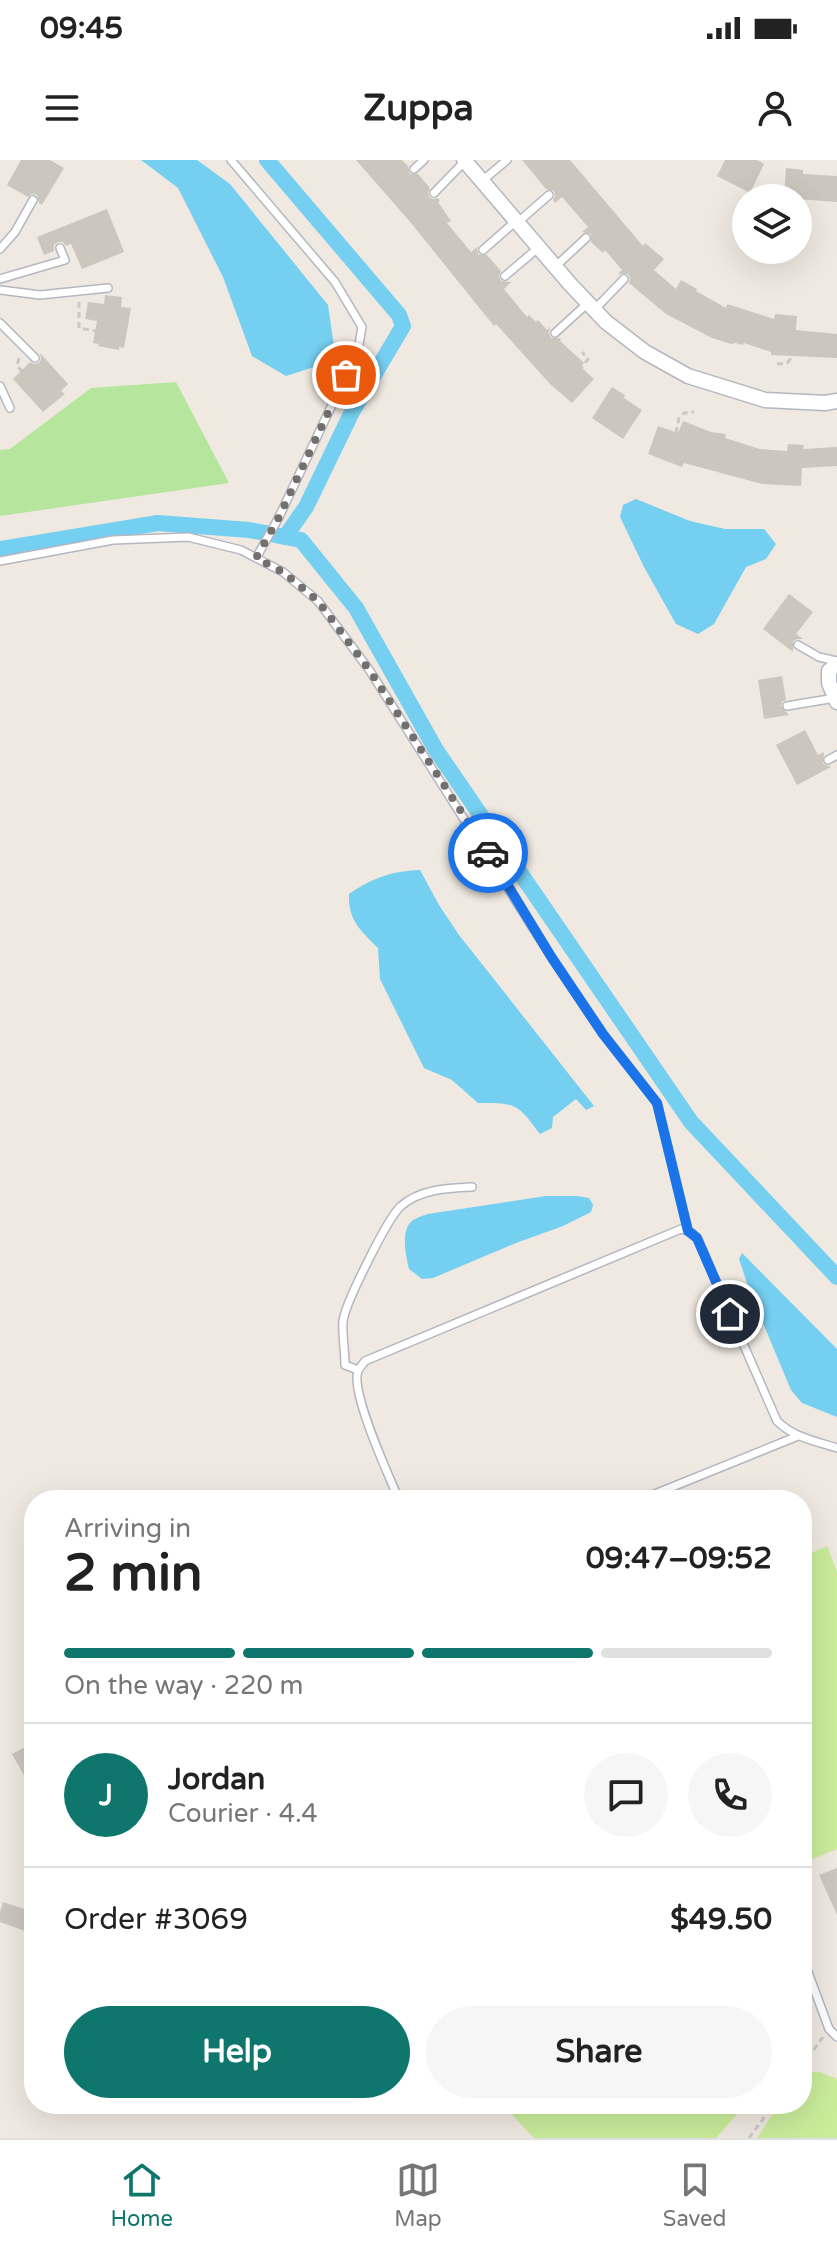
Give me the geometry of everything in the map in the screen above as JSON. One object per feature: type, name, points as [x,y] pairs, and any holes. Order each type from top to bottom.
[{"type":"street","points":[[465,160],[591,307],[645,352],[688,376],[765,400],[837,401]]},
{"type":"street","points":[[836,700],[829,683],[829,671],[837,663]]},
{"type":"lane","points":[[231,160],[335,282],[362,327],[358,350],[278,519],[256,558]]},
{"type":"lane","points":[[414,169],[424,160]]},
{"type":"lane","points":[[434,193],[465,160]]},
{"type":"lane","points":[[482,181],[507,160]]},
{"type":"lane","points":[[483,250],[549,195]]},
{"type":"lane","points":[[0,249],[15,232],[33,200]]},
{"type":"lane","points":[[556,266],[586,238]]},
{"type":"lane","points":[[0,279],[65,260],[60,248]]},
{"type":"lane","points":[[505,276],[538,248]]},
{"type":"lane","points":[[555,333],[624,279]]},
{"type":"lane","points":[[0,290],[40,295],[108,288]]},
{"type":"lane","points":[[0,323],[35,358]]},
{"type":"lane","points":[[0,386],[10,408]]},
{"type":"lane","points":[[0,561],[113,540],[188,537],[241,550],[283,572],[318,601],[370,671],[603,1034],[657,1103],[688,1231]]},
{"type":"lane","points":[[798,645],[837,663]]},
{"type":"lane","points":[[787,706],[836,700]]},
{"type":"lane","points":[[828,760],[837,755]]},
{"type":"lane","points":[[358,1370],[345,1365],[343,1318],[371,1254],[400,1206],[443,1188],[472,1187]]},
{"type":"lane","points":[[395,1490],[361,1402],[358,1370],[365,1361],[681,1229],[697,1238],[777,1421],[798,1436],[837,1448]]},
{"type":"lane","points":[[665,1490],[798,1436]]},
{"type":"lane","points":[[812,1983],[829,2029],[837,2037]]},
{"type":"path","points":[[79,290],[79,328],[96,331]]},
{"type":"path","points":[[579,371],[588,359],[582,352]]},
{"type":"path","points":[[777,364],[787,363],[796,352]]},
{"type":"path","points":[[676,433],[679,418],[684,413],[694,412]]},
{"type":"path","points":[[812,2052],[829,2029]]},
{"type":"path","points":[[749,2138],[767,2114]]},
{"type":"green space","points":[[176,382],[229,483],[0,516],[0,450],[10,449],[91,388]]},
{"type":"green space","points":[[827,1546],[837,1572],[837,1849],[812,1859],[812,1553]]},
{"type":"green space","points":[[812,2072],[837,2079],[837,2138],[757,2138],[773,2114],[812,2114]]},
{"type":"green space","points":[[511,2114],[737,2114],[716,2138],[534,2138]]},
{"type":"water","points":[[141,160],[197,160],[230,184],[328,305],[336,360],[286,376],[252,356],[223,277],[178,188]]},
{"type":"water","points":[[636,499],[690,521],[725,529],[764,529],[776,544],[766,559],[746,567],[714,624],[698,634],[676,624],[620,517],[623,505]]},
{"type":"water","points":[[420,870],[459,935],[594,1106],[586,1110],[576,1099],[553,1117],[552,1128],[540,1134],[515,1107],[478,1103],[452,1080],[424,1068],[380,979],[378,948],[353,918],[349,903],[349,894],[383,876]]},
{"type":"water","points":[[546,1196],[589,1198],[593,1205],[591,1212],[563,1226],[433,1278],[422,1279],[409,1269],[406,1233],[416,1218]]},
{"type":"water","points":[[742,1253],[837,1349],[837,1417],[802,1403],[791,1390],[750,1292],[739,1259]]},
{"type":"building","points":[[21,160],[50,160],[64,168],[42,205],[37,195],[28,197],[7,185]]},
{"type":"building","points":[[356,160],[402,160],[410,174],[418,174],[430,188],[429,197],[438,198],[451,221],[447,223],[471,252],[478,246],[479,255],[487,255],[501,271],[501,281],[511,282],[504,289],[527,317],[529,315],[536,322],[538,320],[547,330],[550,327],[551,338],[559,338],[584,363],[581,367],[594,379],[572,403],[550,384],[496,324],[494,326]]},
{"type":"building","points":[[522,160],[570,160],[643,246],[645,243],[664,259],[654,270],[676,289],[681,280],[726,308],[727,304],[774,319],[775,314],[797,316],[796,330],[837,334],[837,358],[771,355],[771,352],[744,343],[731,344],[712,338],[666,314],[629,283],[628,274],[618,274],[622,270],[605,250],[603,253],[591,242],[591,234],[582,232],[588,227],[562,197],[555,203],[554,191],[546,189]]},
{"type":"building","points":[[725,160],[757,160],[764,164],[754,184],[733,184],[717,176]]},
{"type":"building","points":[[786,168],[803,170],[803,174],[837,176],[837,202],[812,200],[812,184],[785,184]]},
{"type":"building","points":[[107,209],[124,252],[82,269],[71,244],[66,246],[58,242],[54,245],[54,251],[44,255],[37,237]]},
{"type":"building","points":[[105,295],[122,297],[121,307],[131,308],[124,348],[119,347],[119,350],[93,343],[97,321],[85,319],[88,302],[104,304]]},
{"type":"building","points":[[40,353],[68,384],[61,391],[65,394],[43,412],[13,379],[30,362],[39,363]]},
{"type":"building","points":[[612,387],[642,410],[623,439],[592,418]]},
{"type":"building","points":[[683,421],[711,432],[726,434],[725,438],[760,449],[787,451],[788,444],[804,445],[803,449],[837,447],[837,466],[802,468],[801,486],[762,484],[684,463],[682,467],[648,454],[658,426],[678,433]]},
{"type":"building","points":[[789,594],[813,612],[796,634],[803,639],[793,641],[793,652],[763,629]]},
{"type":"building","points":[[782,676],[786,700],[781,706],[789,715],[764,719],[758,680]]},
{"type":"building","points":[[805,730],[818,755],[824,752],[823,764],[831,767],[797,785],[776,745]]},
{"type":"building","points":[[24,1748],[24,1775],[12,1754]]},
{"type":"building","points":[[837,1868],[837,1915],[819,1875]]},
{"type":"building","points":[[3,1902],[24,1909],[24,1931],[0,1922]]},
{"type":"waterway","points":[[267,160],[399,315],[403,326],[352,412],[306,507],[285,537]]},
{"type":"waterway","points":[[0,549],[158,523],[249,530],[301,540],[356,608],[436,750],[691,1122],[837,1277]]},
{"type":"way so far","points":[[346,375],[278,519],[256,558],[283,572],[318,601],[370,671],[488,853]]},
{"type":"route","points":[[488,853],[603,1034],[657,1103],[688,1231],[697,1238],[730,1314]]}]
